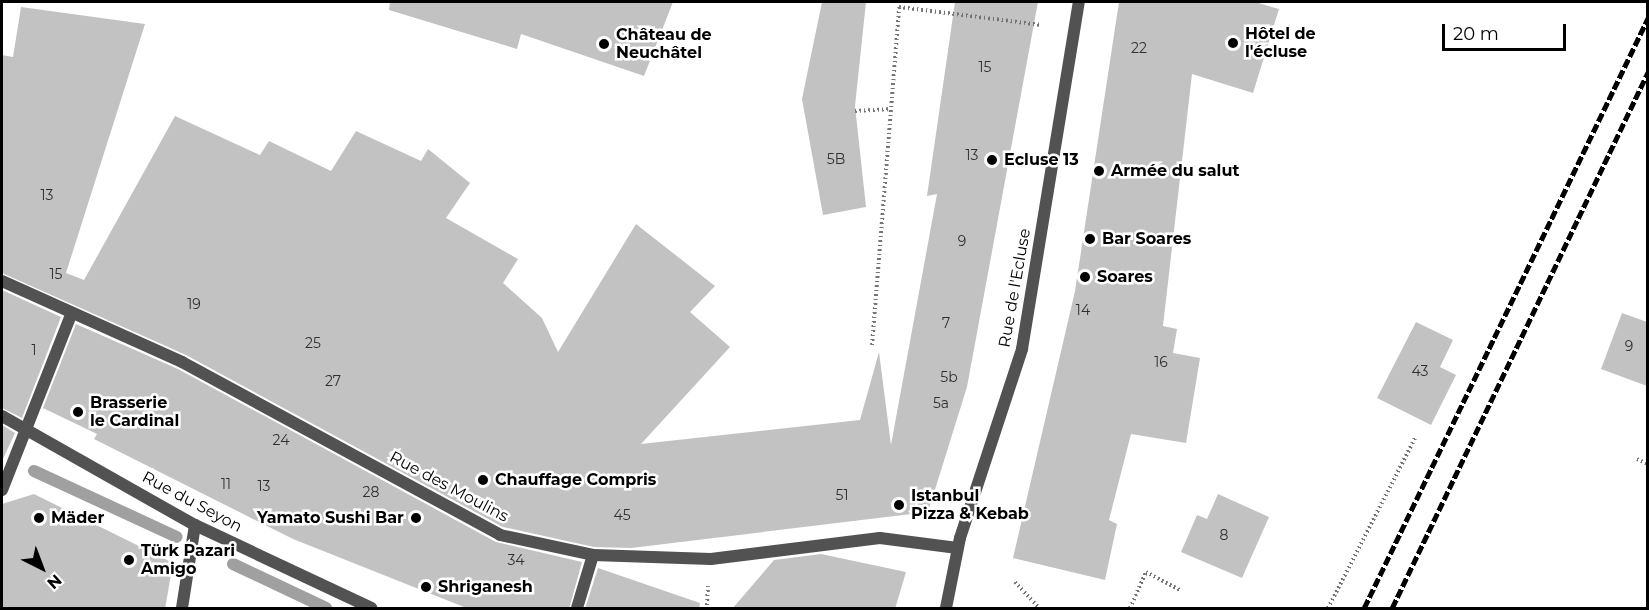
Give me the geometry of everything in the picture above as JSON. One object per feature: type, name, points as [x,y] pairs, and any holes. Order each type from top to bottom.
[{"type":"street","name":"Rue de l'Ecluse","points":[[946,609],[957,548],[1022,349],[1078,2]]},
{"type":"street","name":"Rue des Moulins","points":[[2,281],[70,315],[182,362],[500,535],[593,555],[732,559],[880,538],[957,548]]},
{"type":"street","points":[[2,490],[29,428],[70,315]]},
{"type":"street","name":"Rue du Seyon","points":[[2,416],[29,428],[195,525],[371,609]]},
{"type":"street","points":[[182,609],[195,525]]},
{"type":"street","points":[[577,609],[593,555]]},
{"type":"path","points":[[872,345],[899,7],[1041,25]]},
{"type":"path","points":[[855,111],[891,110]]},
{"type":"path","points":[[1328,609],[1415,438]]},
{"type":"path","points":[[1637,459],[1647,464]]},
{"type":"path","points":[[1130,609],[1146,572],[1181,591]]},
{"type":"path","points":[[1015,582],[1039,609]]},
{"type":"building","name":"Château de Neuchâtel","points":[[390,2],[673,2],[644,76],[521,34],[517,49],[389,10]]},
{"type":"building","points":[[822,2],[866,2],[855,106],[866,207],[823,215],[802,99]]},
{"type":"building","points":[[955,2],[1038,2],[967,387],[928,512],[631,548],[594,547],[503,527],[186,355],[2,273],[2,55],[13,57],[21,7],[145,24],[66,273],[84,280],[175,116],[260,155],[269,141],[331,171],[356,131],[421,161],[428,149],[470,183],[446,218],[518,259],[503,283],[542,318],[558,352],[636,224],[715,286],[690,312],[730,347],[641,444],[860,420],[879,352],[891,445],[937,194],[927,196]]},
{"type":"building","points":[[1119,2],[1255,2],[1279,9],[1253,93],[1192,74],[1163,326],[1177,329],[1173,353],[1200,358],[1186,443],[1131,434],[1109,520],[1117,524],[1105,580],[1013,558],[1075,291]]},
{"type":"building","points":[[2,290],[61,317],[22,418],[2,408]]},
{"type":"building","points":[[1622,313],[1647,322],[1647,386],[1601,369]]},
{"type":"building","points":[[1416,322],[1453,340],[1440,367],[1456,375],[1431,425],[1377,398]]},
{"type":"building","points":[[76,324],[178,369],[496,542],[582,562],[569,609],[469,609],[293,539],[94,439],[97,434],[43,408]]},
{"type":"building","points":[[2,425],[15,433],[2,461]]},
{"type":"building","points":[[34,494],[173,563],[165,609],[2,609],[2,504]]},
{"type":"building","points":[[1218,494],[1269,517],[1242,578],[1181,552],[1197,515],[1207,519]]},
{"type":"building","points":[[821,554],[906,572],[895,609],[732,609],[774,560]]},
{"type":"building","points":[[598,568],[700,603],[699,609],[585,609]]},
{"type":"waterway","points":[[34,471],[177,537]]},
{"type":"waterway","points":[[233,564],[326,608]]},
{"type":"railway","points":[[1364,608],[1648,18]]},
{"type":"railway","points":[[1392,608],[1648,72]]},
{"type":"place","name":"Hôtel de l'écluse","points":[[1233,43]]},
{"type":"place","name":"Château de Neuchâtel","points":[[604,44]]},
{"type":"place","name":"Ecluse 13","points":[[992,160]]},
{"type":"place","name":"Armée du salut","points":[[1099,171]]},
{"type":"place","name":"Bar Soares","points":[[1090,239]]},
{"type":"place","name":"Soares","points":[[1085,277]]},
{"type":"place","name":"Brasserie le Cardinal","points":[[78,412]]},
{"type":"place","name":"Chauffage Compris","points":[[483,480]]},
{"type":"place","name":"Istanbul Pizza & Kebab","points":[[899,505]]},
{"type":"place","name":"Mäder","points":[[39,518]]},
{"type":"place","name":"Yamato Sushi Bar","points":[[416,518]]},
{"type":"place","name":"Türk Pazari Amigo","points":[[129,560]]},
{"type":"place","name":"Shriganesh","points":[[426,587]]}]
